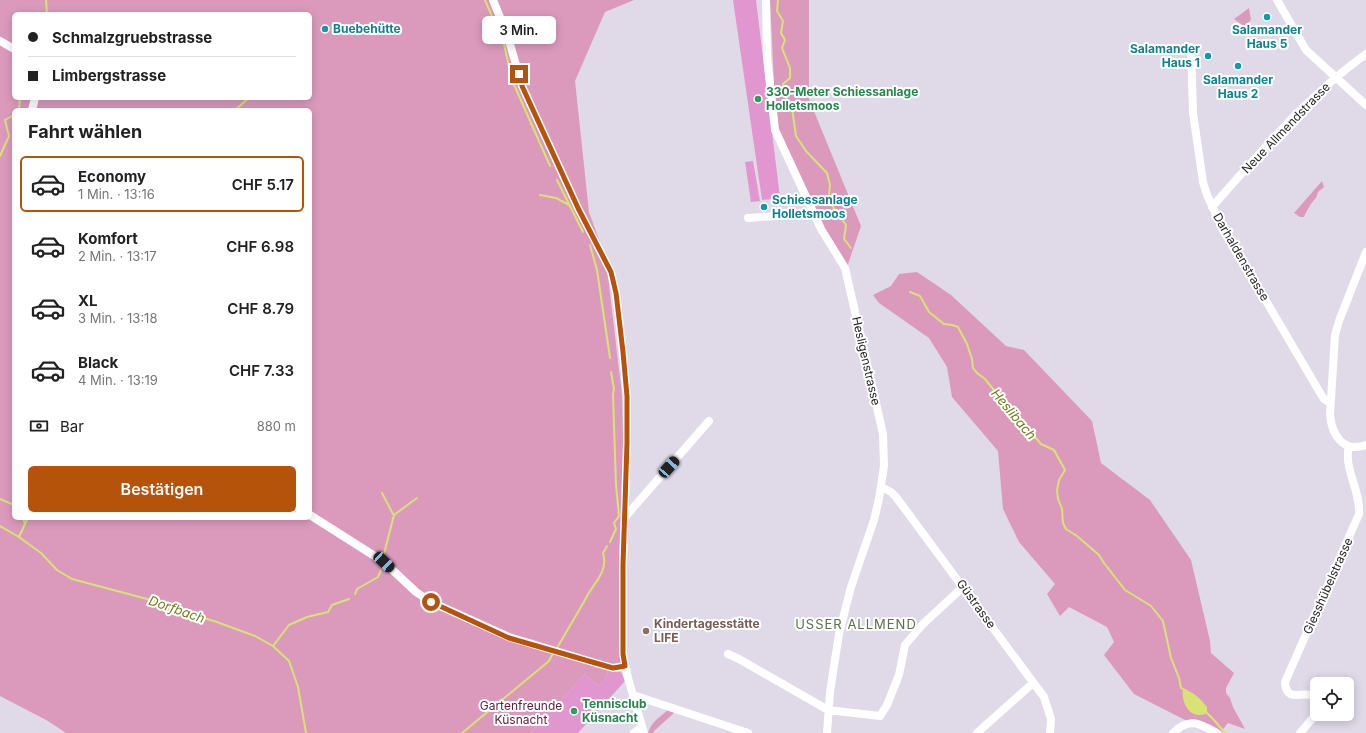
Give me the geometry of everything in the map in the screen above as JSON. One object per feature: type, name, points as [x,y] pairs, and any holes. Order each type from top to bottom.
[{"type":"street","points":[[492,0],[508,37],[522,86],[578,208],[611,272],[616,293],[627,396],[623,654],[628,678],[643,730],[634,733]]},
{"type":"street","name":"Hesligenstrasse","points":[[766,0],[767,57],[775,130],[814,214],[845,268],[883,434],[884,466],[881,487],[874,520],[851,587],[839,634],[828,710],[827,733]]},
{"type":"street","points":[[1277,0],[1306,50],[1366,105]]},
{"type":"street","points":[[0,41],[12,48]]},
{"type":"street","name":"Darhaldenstrasse","points":[[1192,47],[1193,113],[1203,182],[1212,207],[1224,232],[1259,288],[1319,391],[1324,399],[1330,403]]},
{"type":"street","name":"Neue Allmendstrasse","points":[[1212,207],[1305,105],[1336,77],[1366,54]]},
{"type":"street","points":[[748,218],[814,214]]},
{"type":"street","points":[[1366,252],[1337,328],[1334,345],[1330,403],[1330,420],[1339,440],[1349,446],[1358,447],[1366,445]]},
{"type":"street","points":[[625,517],[710,421]]},
{"type":"street","name":"Giesshübelstrasse","points":[[1310,694],[1293,695],[1285,688],[1285,682],[1356,522],[1363,502],[1347,455],[1349,446]]},
{"type":"street","name":"Güstrasse","points":[[881,487],[891,492],[896,497],[1044,697],[1051,719],[1050,733]]},
{"type":"street","points":[[312,516],[384,562],[416,592],[431,602],[509,638],[613,668],[625,666]]},
{"type":"street","points":[[728,654],[828,710],[880,716],[887,705],[899,675],[905,645],[923,624],[963,587]]},
{"type":"street","points":[[977,733],[1033,682]]},
{"type":"street","points":[[633,695],[748,733]]},
{"type":"street","points":[[1300,733],[1310,721]]},
{"type":"street","points":[[1173,733],[1179,727],[1189,722],[1204,725],[1217,733]]},
{"type":"green space","name":"Gartenfreunde Küsnacht","points":[[0,0],[634,0],[605,12],[575,81],[589,212],[606,259],[622,395],[625,517],[625,666],[607,670],[604,681],[598,686],[585,674],[530,733],[66,733],[48,721],[0,696]]},
{"type":"green space","points":[[770,0],[809,0],[809,99],[861,226],[847,267],[822,225],[776,126]]},
{"type":"green space","points":[[1249,8],[1251,20],[1244,26],[1234,19]]},
{"type":"green space","points":[[1322,181],[1324,187],[1318,192],[1304,217],[1300,217],[1294,213]]},
{"type":"green space","points":[[917,272],[951,295],[1006,346],[1024,350],[1092,421],[1101,463],[1150,500],[1191,560],[1210,641],[1211,653],[1234,673],[1226,688],[1226,693],[1230,698],[1233,707],[1245,729],[1228,723],[1220,733],[1189,722],[1134,694],[1104,655],[1114,642],[1107,627],[1069,607],[1060,616],[1047,594],[1055,584],[1019,542],[1003,509],[998,451],[952,397],[947,367],[929,338],[879,303],[873,295],[891,286],[899,274]]},
{"type":"green space","points":[[668,710],[675,712],[653,733],[648,733],[649,729],[659,717]]},
{"type":"shaded area","name":"330-Meter Schiessanlage Holletsmoos","points":[[733,0],[756,0],[780,198],[762,200]]},
{"type":"shaded area","points":[[753,161],[760,201],[751,202],[745,162]]},
{"type":"shaded area","name":"Tennisclub Küsnacht","points":[[607,670],[621,672],[625,681],[578,733],[530,733],[585,674],[598,686],[605,679]]},
{"type":"shaded area","points":[[1183,690],[1194,694],[1199,698],[1207,707],[1207,713],[1196,715],[1192,713],[1184,703]]},
{"type":"waterway","points":[[46,0],[47,12]]},
{"type":"waterway","points":[[485,0],[504,44],[512,80],[550,166]]},
{"type":"waterway","name":"Heslibach","points":[[778,0],[777,11],[783,21],[781,33],[785,40],[782,48],[790,68],[790,78],[783,84],[783,92],[792,108],[796,136],[806,151],[827,173],[830,185],[829,195],[831,204],[846,225],[844,239],[851,248]]},
{"type":"waterway","points":[[19,108],[20,100]]},
{"type":"waterway","points":[[237,108],[247,100]]},
{"type":"waterway","points":[[0,156],[9,136],[5,120],[12,116]]},
{"type":"waterway","points":[[557,180],[583,232]]},
{"type":"waterway","points":[[540,195],[556,198],[569,205]]},
{"type":"waterway","points":[[590,245],[597,270],[610,358]]},
{"type":"waterway","name":"Heslibach","points":[[910,292],[920,296],[929,312],[944,324],[958,327],[967,344],[972,359],[973,368],[985,379],[1018,420],[1025,425],[1029,435],[1036,438],[1041,444],[1054,450],[1065,470],[1059,480],[1057,490],[1058,499],[1062,509],[1063,523],[1066,529],[1077,536],[1099,555],[1125,590],[1151,606],[1163,621],[1171,658],[1179,678],[1181,688],[1188,693]]},
{"type":"waterway","points":[[610,542],[616,529],[614,523],[619,516],[616,485],[614,389],[611,372]]},
{"type":"waterway","points":[[382,493],[393,514]]},
{"type":"waterway","points":[[384,554],[394,515],[417,498]]},
{"type":"waterway","points":[[0,499],[12,504]]},
{"type":"waterway","points":[[19,537],[25,524],[24,520]]},
{"type":"waterway","points":[[25,524],[27,520]]},
{"type":"waterway","name":"Dorfbach","points":[[0,526],[19,537],[41,553],[57,570],[72,579],[162,603],[175,610],[214,621],[255,636],[273,646],[289,661],[298,687],[306,733]]},
{"type":"waterway","points":[[557,648],[602,572],[604,567],[603,553],[607,546]]},
{"type":"waterway","points":[[355,594],[357,589],[378,577],[381,570]]},
{"type":"waterway","points":[[273,646],[289,625],[307,617],[328,612],[332,605],[349,599]]},
{"type":"waterway","points":[[462,733],[549,661],[552,655]]},
{"type":"waterway","name":"Heslibach","points":[[1206,712],[1225,733]]},
{"type":"place","name":"Salamander Haus 5","points":[[1267,17]]},
{"type":"place","name":"Buebehütte","points":[[325,29]]},
{"type":"place","name":"Salamander Haus 1","points":[[1208,56]]},
{"type":"place","name":"Salamander Haus 2","points":[[1238,66]]},
{"type":"place","name":"330-Meter Schiessanlage Holletsmoos","points":[[758,99]]},
{"type":"place","name":"Schiessanlage Holletsmoos","points":[[764,207]]},
{"type":"place","name":"Kindertagesstätte LIFE","points":[[646,631]]},
{"type":"place","name":"Tennisclub Küsnacht","points":[[574,711]]},
{"type":"district","name":"USSER ALLMEND","points":[[856,624]]},
{"type":"route","points":[[431,602],[509,638],[613,668],[625,666],[623,654],[623,565],[627,396],[626,374],[616,293],[611,272],[604,256],[585,223],[559,169],[522,86],[519,74]]}]
